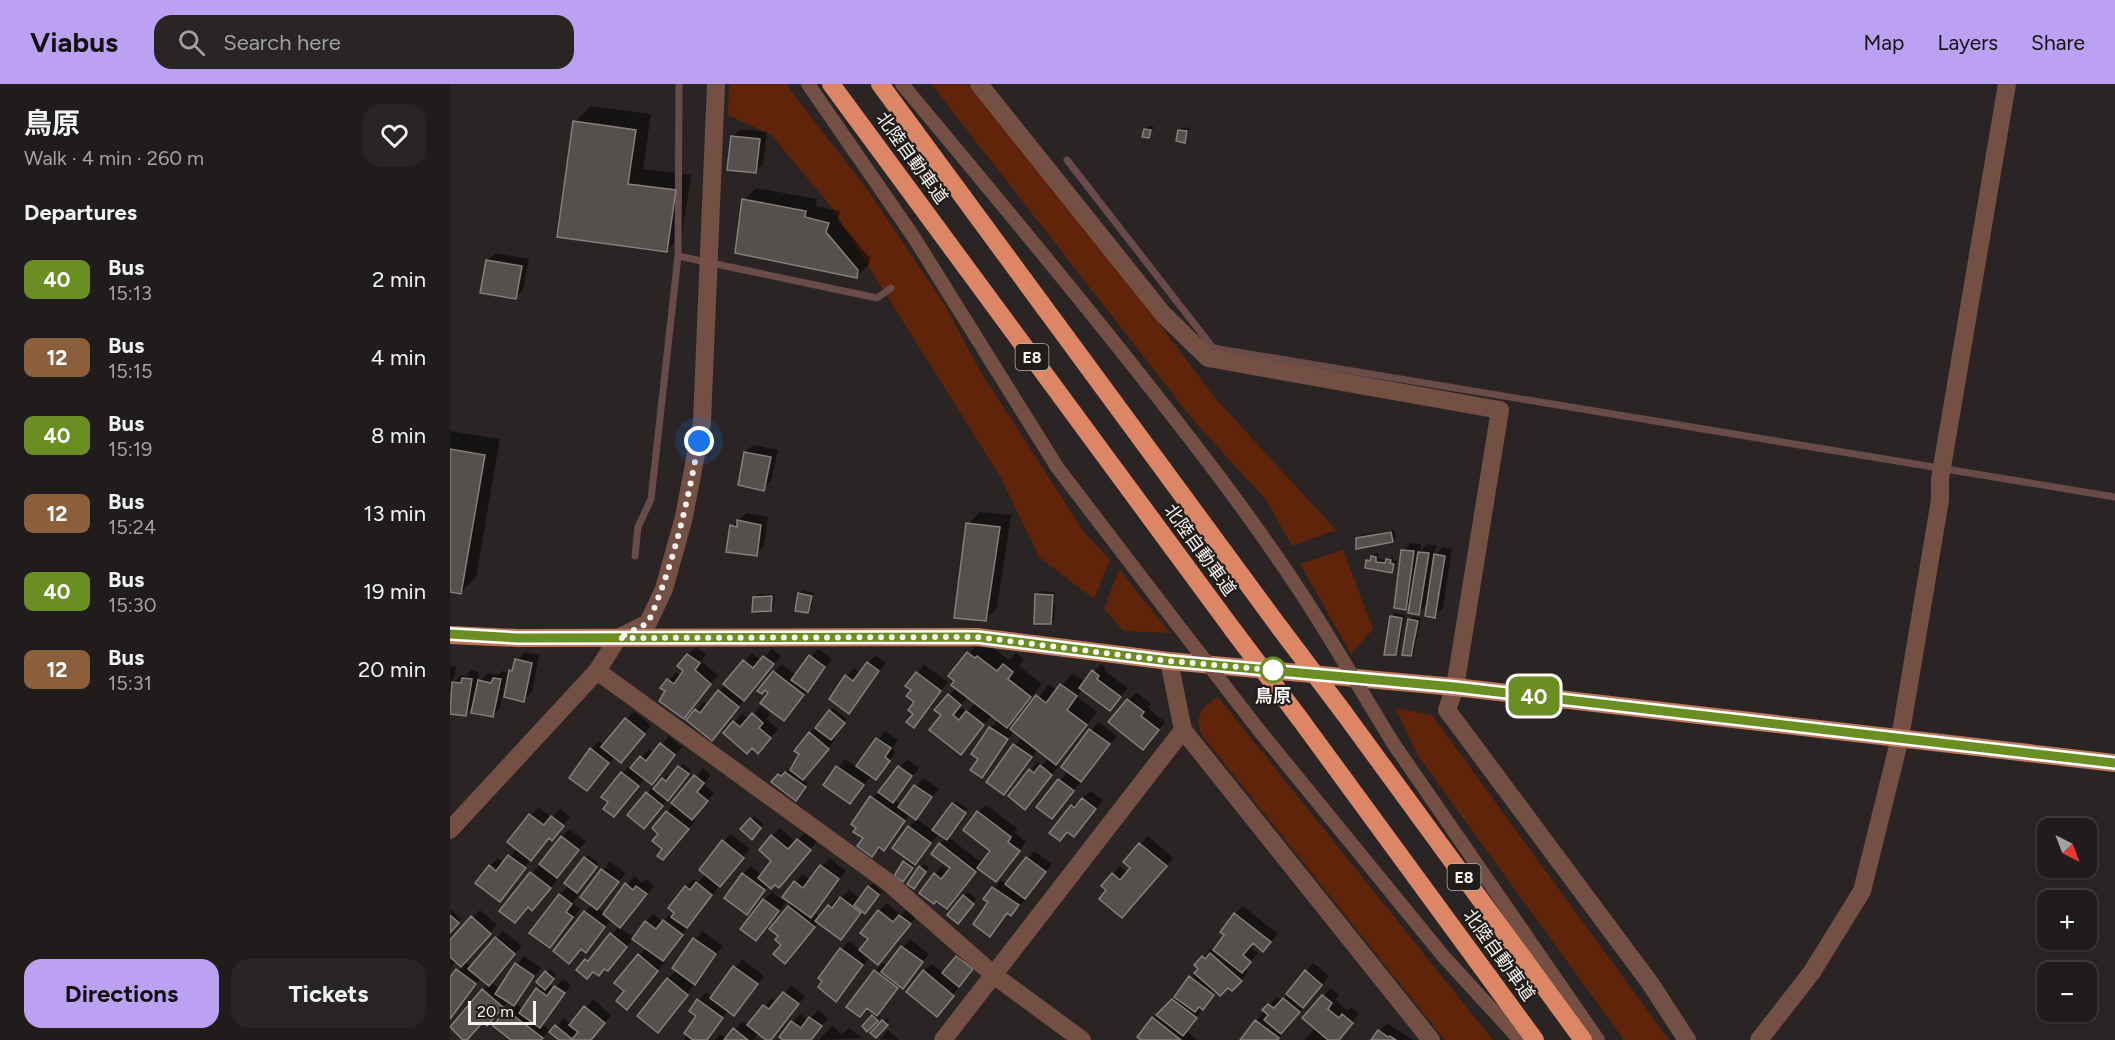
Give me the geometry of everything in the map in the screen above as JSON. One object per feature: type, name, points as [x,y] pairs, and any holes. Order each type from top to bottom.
[{"type":"highway","name":"北陸自動車道","points":[[831,84],[1535,1040]]},
{"type":"highway","name":"北陸自動車道","points":[[880,84],[1583,1040]]},
{"type":"main road","points":[[450,634],[518,638],[977,637],[1169,661],[1455,687],[2115,763]]},
{"type":"street","points":[[450,830],[597,671],[618,638],[648,623],[664,589],[684,517],[702,422],[716,84]]},
{"type":"street","points":[[980,84],[1163,314],[1208,358],[1500,410],[1455,687],[1447,711],[1650,983],[1687,1040]]},
{"type":"street","points":[[1759,1040],[1812,972],[1862,891],[1900,738],[2007,84]]},
{"type":"street","points":[[1169,661],[1183,730],[1431,1040]]},
{"type":"street","points":[[597,671],[888,882],[995,976],[1082,1040]]},
{"type":"street","points":[[943,1040],[995,976],[1183,730]]},
{"type":"lane","points":[[808,84],[919,246],[1057,467],[1258,729],[1444,957],[1520,1040]]},
{"type":"lane","points":[[902,84],[1088,308],[1218,474],[1283,562],[1393,743],[1598,1040]]},
{"type":"shaded area","points":[[729,84],[786,84],[869,192],[945,305],[979,369],[1084,532],[1110,560],[1094,599],[1039,557],[1001,478],[830,205],[771,135],[728,115]]},
{"type":"shaded area","points":[[931,84],[968,84],[1139,297],[1215,398],[1336,530],[1292,546],[1266,500],[1193,420]]},
{"type":"shaded area","points":[[1343,550],[1373,629],[1351,654],[1300,564]]},
{"type":"shaded area","points":[[1119,569],[1170,633],[1123,631],[1104,609]]},
{"type":"shaded area","points":[[1218,697],[1493,1040],[1445,1040],[1201,734],[1199,716],[1207,705]]},
{"type":"shaded area","points":[[1395,708],[1432,715],[1669,1040],[1624,1040],[1418,756]]},
{"type":"building","points":[[573,121],[636,130],[628,184],[676,190],[667,252],[557,237]]},
{"type":"building","points":[[1144,129],[1151,130],[1149,138],[1142,137]]},
{"type":"building","points":[[1178,130],[1187,131],[1185,143],[1176,141]]},
{"type":"building","points":[[731,136],[760,139],[756,173],[727,170]]},
{"type":"building","points":[[742,199],[806,211],[805,217],[829,223],[826,232],[858,270],[857,278],[735,253]]},
{"type":"building","points":[[486,260],[522,266],[516,299],[480,293]]},
{"type":"building","points":[[450,449],[485,455],[461,594],[450,592]]},
{"type":"building","points":[[744,452],[771,457],[764,491],[738,485]]},
{"type":"building","points":[[737,520],[761,525],[757,556],[726,552],[730,525],[737,527]]},
{"type":"building","points":[[966,523],[1000,527],[986,621],[954,618]]},
{"type":"building","points":[[1391,532],[1393,542],[1356,549],[1356,538]]},
{"type":"building","points":[[1401,550],[1414,551],[1406,610],[1394,608]]},
{"type":"building","points":[[1418,552],[1429,553],[1419,615],[1408,613]]},
{"type":"building","points":[[1434,554],[1445,556],[1435,618],[1425,616]]},
{"type":"building","points":[[1371,556],[1376,557],[1376,562],[1385,563],[1386,559],[1391,560],[1390,563],[1394,564],[1392,573],[1365,568],[1366,560],[1370,561]]},
{"type":"building","points":[[798,593],[812,596],[808,613],[795,611]]},
{"type":"building","points":[[1035,594],[1053,595],[1051,624],[1034,624]]},
{"type":"building","points":[[772,596],[771,611],[752,612],[753,597]]},
{"type":"building","points":[[1390,616],[1402,618],[1396,655],[1384,655]]},
{"type":"building","points":[[1408,619],[1418,621],[1411,656],[1402,655]]},
{"type":"building","points":[[967,652],[975,658],[977,656],[997,671],[1003,664],[1013,672],[1008,679],[1031,697],[1007,728],[951,685],[954,681],[948,676]]},
{"type":"building","points":[[687,654],[700,663],[695,670],[711,684],[684,719],[659,701],[665,691],[660,688],[667,679],[674,684],[683,671],[677,666]]},
{"type":"building","points":[[809,655],[825,667],[808,692],[791,680]]},
{"type":"building","points":[[763,656],[774,664],[744,701],[723,684],[743,660],[753,668]]},
{"type":"building","points":[[515,659],[532,663],[524,702],[504,697],[509,670],[512,671]]},
{"type":"building","points":[[867,662],[879,671],[849,714],[829,699],[845,675],[853,681]]},
{"type":"building","points":[[1092,670],[1099,676],[1097,679],[1121,697],[1110,711],[1079,688]]},
{"type":"building","points":[[773,671],[804,695],[784,721],[760,703],[768,693],[765,690],[762,694],[757,691]]},
{"type":"building","points":[[916,672],[941,691],[914,728],[906,722],[913,714],[908,710],[914,702],[906,696],[911,690],[905,686]]},
{"type":"building","points":[[462,678],[472,679],[466,716],[450,714],[452,682],[461,683]]},
{"type":"building","points":[[493,678],[501,679],[493,717],[471,713],[478,680],[491,683]]},
{"type":"building","points":[[1060,684],[1077,696],[1067,710],[1087,725],[1056,765],[1010,729],[1036,695],[1046,703]]},
{"type":"building","points":[[718,690],[739,707],[712,741],[686,720],[695,709],[700,713]]},
{"type":"building","points":[[948,694],[961,705],[953,715],[959,720],[966,711],[984,725],[961,755],[929,730],[941,715],[934,710]]},
{"type":"building","points":[[1127,699],[1144,712],[1141,716],[1159,730],[1143,750],[1108,722]]},
{"type":"building","points":[[829,710],[845,723],[831,740],[815,728]]},
{"type":"building","points":[[752,713],[763,723],[759,728],[771,738],[758,754],[752,748],[747,754],[723,733],[733,721],[740,727]]},
{"type":"building","points":[[625,718],[645,734],[621,763],[601,747]]},
{"type":"building","points":[[989,727],[1008,739],[982,778],[970,770],[978,759],[971,754]]},
{"type":"building","points":[[1089,729],[1110,744],[1081,782],[1061,767]]},
{"type":"building","points":[[809,732],[829,749],[803,780],[790,770],[799,754],[794,751]]},
{"type":"building","points":[[876,738],[891,748],[885,757],[890,761],[876,780],[856,766]]},
{"type":"building","points":[[660,743],[675,755],[652,785],[630,768],[640,756],[646,761]]},
{"type":"building","points":[[1013,744],[1032,757],[1004,795],[986,782]]},
{"type":"building","points":[[590,748],[609,763],[587,791],[569,778]]},
{"type":"building","points":[[1040,765],[1052,775],[1025,810],[1008,796],[1029,769],[1034,773]]},
{"type":"building","points":[[678,766],[689,774],[668,801],[653,789],[662,778],[666,781]]},
{"type":"building","points":[[836,766],[864,785],[850,804],[823,785]]},
{"type":"building","points":[[898,766],[912,776],[893,803],[878,792]]},
{"type":"building","points":[[621,772],[639,786],[614,817],[603,809],[608,802],[601,797]]},
{"type":"building","points":[[785,772],[806,787],[796,801],[771,782],[778,774],[781,776]]},
{"type":"building","points":[[694,775],[704,783],[697,792],[708,801],[692,820],[671,803]]},
{"type":"building","points":[[1058,779],[1074,791],[1052,819],[1036,807]]},
{"type":"building","points":[[914,785],[932,797],[916,820],[898,807]]},
{"type":"building","points":[[646,792],[663,806],[644,829],[627,815]]},
{"type":"building","points":[[870,796],[905,821],[884,851],[879,847],[872,857],[857,846],[863,838],[853,832],[856,828],[851,824]]},
{"type":"building","points":[[1082,798],[1096,809],[1074,837],[1067,832],[1060,841],[1049,833],[1071,805],[1074,808]]},
{"type":"building","points":[[952,803],[966,813],[947,840],[932,830]]},
{"type":"building","points":[[666,811],[689,829],[663,860],[657,856],[662,849],[652,841],[658,834],[652,828]]},
{"type":"building","points":[[977,811],[1011,837],[1008,842],[1020,851],[996,882],[977,868],[990,851],[963,830]]},
{"type":"building","points":[[529,814],[544,825],[551,816],[564,826],[552,841],[549,838],[531,861],[507,842]]},
{"type":"building","points":[[750,818],[761,828],[752,840],[740,829]]},
{"type":"building","points":[[908,826],[931,843],[915,865],[892,848]]},
{"type":"building","points":[[771,835],[788,849],[797,839],[811,850],[779,888],[775,885],[771,889],[758,878],[771,861],[759,850]]},
{"type":"building","points":[[561,836],[579,850],[557,878],[539,864]]},
{"type":"building","points":[[722,840],[744,858],[720,887],[699,870]]},
{"type":"building","points":[[939,843],[976,872],[947,909],[936,901],[934,904],[919,893],[934,873],[941,879],[950,868],[931,854]]},
{"type":"building","points":[[1139,843],[1167,866],[1122,918],[1099,899],[1106,890],[1101,886],[1112,873],[1120,880],[1130,868],[1123,862]]},
{"type":"building","points":[[508,855],[526,868],[500,902],[475,883],[489,865],[496,871]]},
{"type":"building","points":[[584,857],[597,867],[577,893],[564,883]]},
{"type":"building","points":[[1026,857],[1046,872],[1025,899],[1005,884]]},
{"type":"building","points":[[903,861],[913,868],[903,882],[894,876]]},
{"type":"building","points":[[820,865],[839,879],[811,918],[782,897],[794,881],[803,888]]},
{"type":"building","points":[[919,866],[926,872],[914,889],[907,884]]},
{"type":"building","points":[[601,869],[619,882],[597,910],[580,897]]},
{"type":"building","points":[[530,872],[551,888],[532,911],[528,907],[515,923],[499,911]]},
{"type":"building","points":[[742,873],[765,890],[747,915],[724,898]]},
{"type":"building","points":[[696,882],[712,895],[687,928],[671,917],[674,913],[668,908],[685,886],[690,890]]},
{"type":"building","points":[[625,883],[633,890],[636,886],[647,894],[620,928],[603,914]]},
{"type":"building","points":[[868,886],[879,895],[865,914],[854,905]]},
{"type":"building","points":[[992,887],[1019,905],[1011,916],[1007,913],[990,937],[973,924],[988,902],[983,899]]},
{"type":"building","points":[[559,894],[572,904],[566,912],[573,917],[550,948],[529,933]]},
{"type":"building","points":[[963,895],[974,904],[958,924],[947,915]]},
{"type":"building","points":[[840,897],[861,913],[841,940],[815,921],[828,905],[832,908]]},
{"type":"building","points":[[763,899],[779,911],[756,941],[740,929]]},
{"type":"building","points":[[788,906],[815,927],[785,964],[773,954],[781,945],[775,940],[778,936],[769,929]]},
{"type":"building","points":[[878,910],[893,922],[899,915],[911,924],[878,965],[859,950],[868,939],[860,933]]},
{"type":"building","points":[[584,911],[605,927],[586,953],[581,949],[569,964],[553,951]]},
{"type":"building","points":[[1234,913],[1271,942],[1263,952],[1253,943],[1243,955],[1251,962],[1242,973],[1213,950],[1224,935],[1220,932]]},
{"type":"building","points":[[450,915],[459,923],[450,933]]},
{"type":"building","points":[[471,916],[491,934],[461,967],[450,957],[450,940]]},
{"type":"building","points":[[663,920],[683,935],[663,961],[632,939],[645,921],[656,929]]},
{"type":"building","points":[[610,933],[627,947],[608,971],[604,969],[599,976],[593,972],[587,979],[576,970],[585,959],[588,961]]},
{"type":"building","points":[[495,937],[515,954],[489,986],[468,969]]},
{"type":"building","points":[[693,938],[716,954],[695,985],[672,968]]},
{"type":"building","points":[[901,946],[923,962],[903,989],[881,972]]},
{"type":"building","points":[[840,948],[863,965],[836,1002],[818,987],[822,981],[818,978]]},
{"type":"building","points":[[1210,953],[1242,981],[1232,991],[1228,988],[1220,996],[1194,973],[1198,969],[1194,965],[1202,956],[1205,959]]},
{"type":"building","points":[[638,954],[658,971],[627,1010],[616,1001],[624,991],[614,983]]},
{"type":"building","points":[[956,956],[973,969],[959,987],[942,973]]},
{"type":"building","points":[[515,963],[534,976],[514,1006],[495,994]]},
{"type":"building","points":[[733,966],[758,984],[734,1016],[710,998]]},
{"type":"building","points":[[456,969],[476,984],[450,1019],[450,977]]},
{"type":"building","points":[[874,970],[898,988],[877,1016],[867,1008],[860,1017],[846,1007]]},
{"type":"building","points":[[923,970],[954,996],[937,1017],[906,992]]},
{"type":"building","points":[[1305,970],[1322,985],[1303,1008],[1286,994]]},
{"type":"building","points":[[545,971],[554,979],[545,990],[536,982]]},
{"type":"building","points":[[1189,976],[1214,995],[1203,1010],[1199,1007],[1195,1012],[1174,997]]},
{"type":"building","points":[[667,978],[688,995],[658,1033],[637,1016]]},
{"type":"building","points":[[554,986],[565,993],[540,1028],[519,1013],[536,988],[547,996]]},
{"type":"building","points":[[482,989],[503,1007],[487,1026],[483,1022],[467,1040],[463,1040],[450,1027]]},
{"type":"building","points":[[783,992],[799,1004],[771,1040],[766,1040],[747,1025],[763,1005],[769,1009]]},
{"type":"building","points":[[1322,995],[1332,1003],[1328,1009],[1339,1018],[1342,1014],[1353,1023],[1339,1040],[1328,1040],[1302,1018]]},
{"type":"building","points":[[1283,998],[1300,1012],[1281,1034],[1264,1020],[1268,1015],[1262,1010],[1268,1004],[1274,1008]]},
{"type":"building","points":[[697,999],[723,1018],[707,1040],[693,1040],[684,1033],[696,1016],[689,1011]]},
{"type":"building","points":[[1172,999],[1197,1018],[1183,1036],[1156,1015]]},
{"type":"building","points":[[584,1006],[605,1023],[591,1040],[559,1040],[549,1032],[555,1025],[572,1039],[578,1032],[569,1025]]},
{"type":"building","points":[[506,1010],[543,1038],[541,1040],[511,1040],[493,1026]]},
{"type":"building","points":[[872,1015],[878,1021],[867,1032],[862,1026]]},
{"type":"building","points":[[809,1017],[822,1026],[811,1040],[783,1040],[779,1037],[791,1021],[801,1028]]},
{"type":"building","points":[[1152,1017],[1181,1040],[1141,1040],[1137,1037]]},
{"type":"building","points":[[882,1020],[888,1025],[876,1038],[870,1033]]},
{"type":"building","points":[[1255,1020],[1279,1038],[1278,1040],[1240,1040]]},
{"type":"building","points":[[733,1028],[748,1040],[724,1040]]},
{"type":"building","points":[[1378,1030],[1388,1037],[1396,1040],[1371,1040]]},
{"type":"waterway","points":[[635,556],[638,527],[651,499],[678,256],[679,84]]},
{"type":"waterway","points":[[1067,160],[1213,348],[2115,497]]},
{"type":"waterway","points":[[678,256],[877,298],[891,288]]},
{"type":"bus line","name":"40","points":[[450,634],[518,638],[977,637],[1169,661],[1455,687],[1920,739],[2003,752],[2115,763]]},
{"type":"place","name":"鳥原","points":[[1273,670]]},
{"type":"route","points":[[699,441],[684,517],[664,589],[648,623],[618,638],[977,637],[1169,661],[1273,670]]}]
